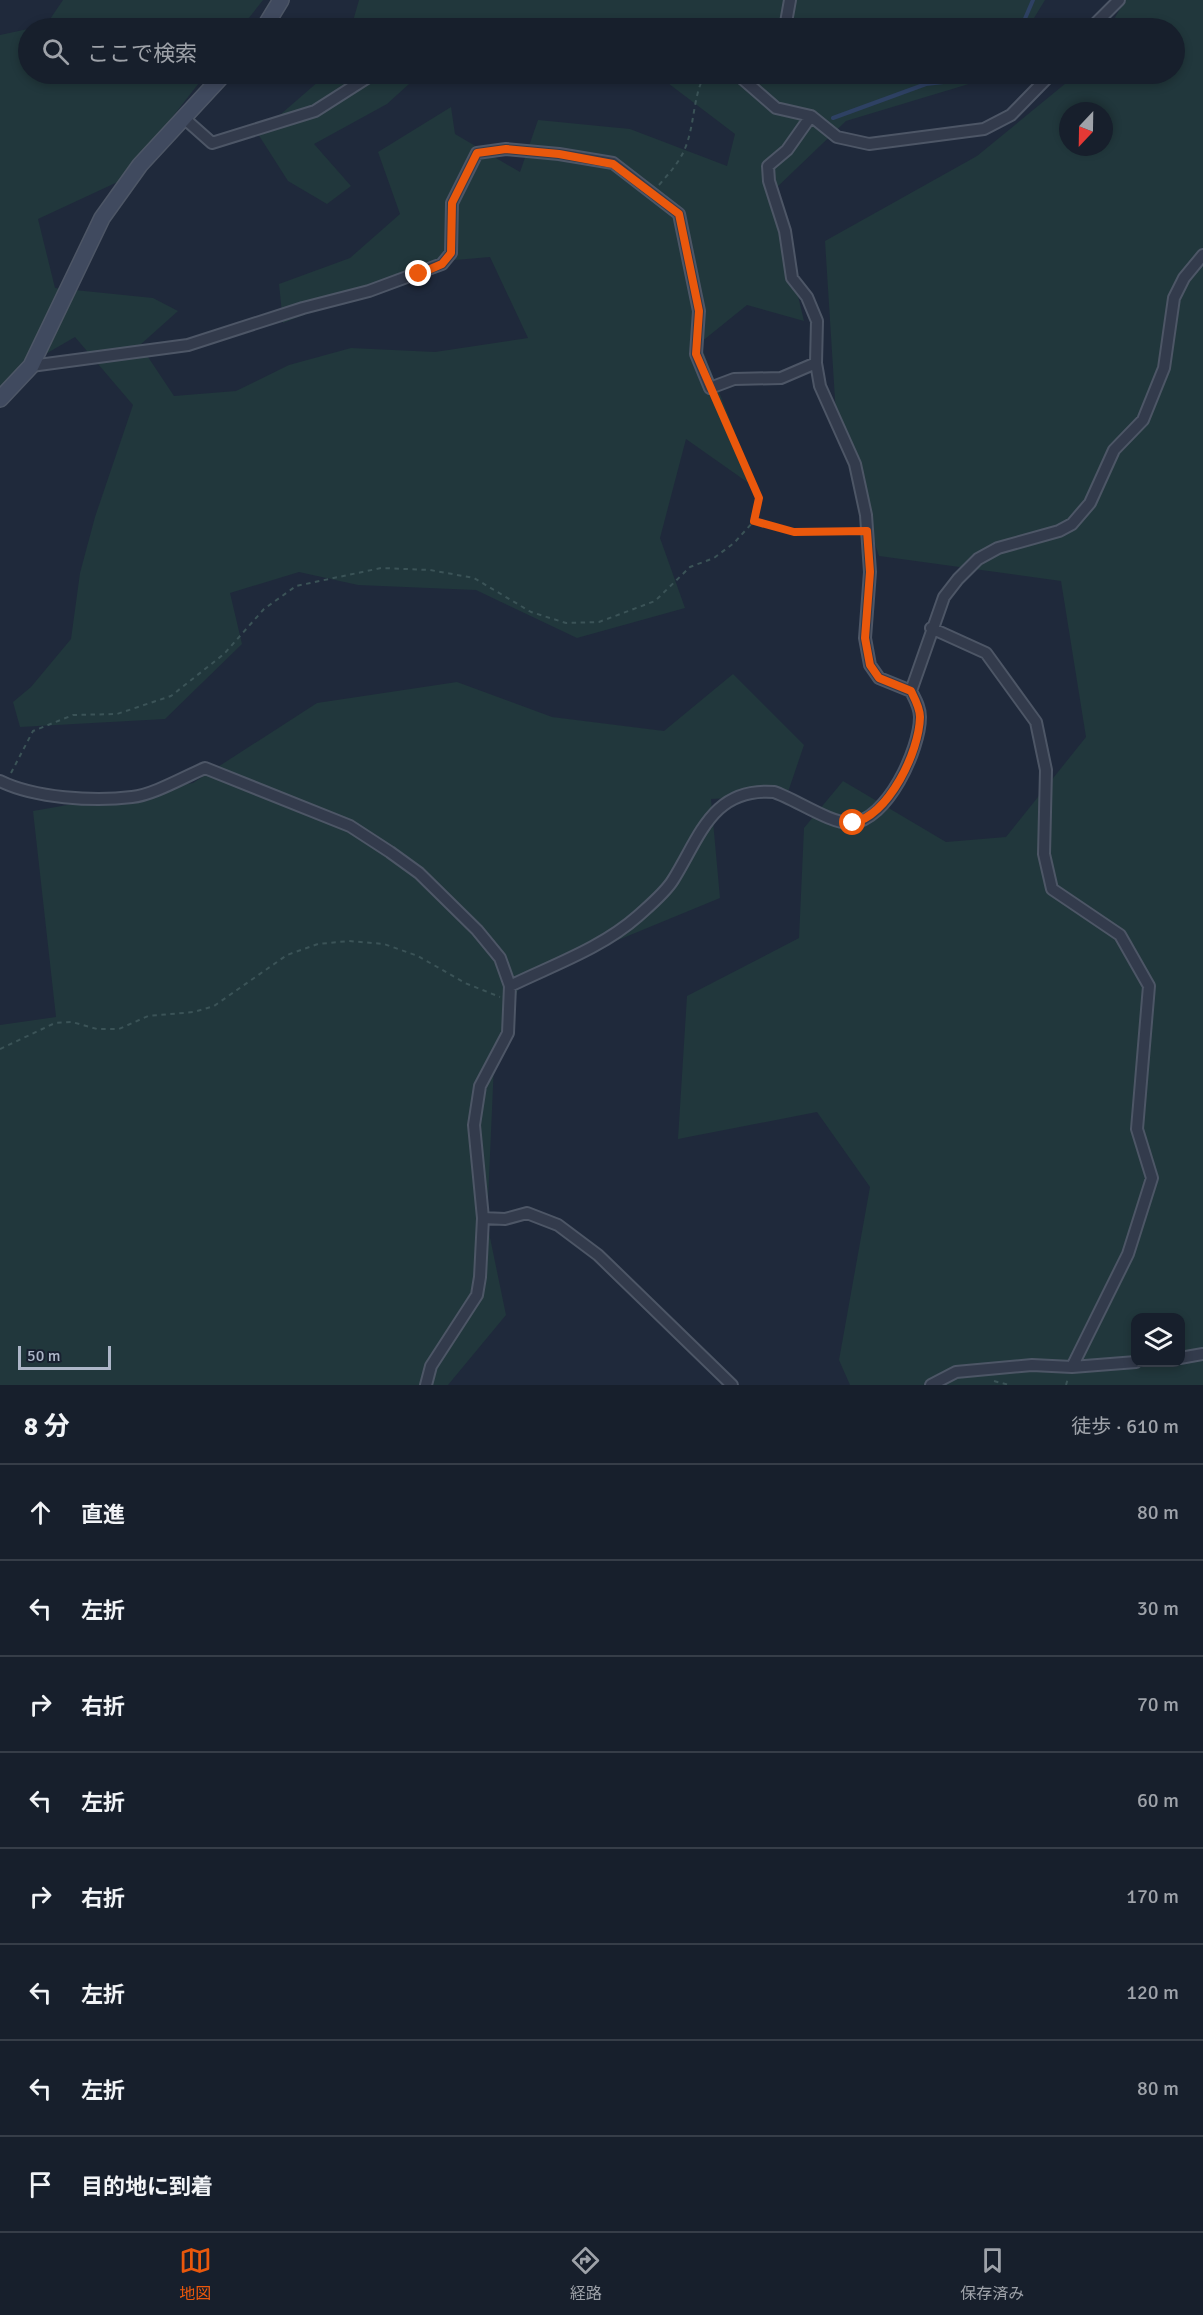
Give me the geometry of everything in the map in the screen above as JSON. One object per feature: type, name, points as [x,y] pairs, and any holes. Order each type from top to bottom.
[{"type":"street","points":[[270,18],[281,0]]},
{"type":"street","points":[[787,18],[790,0]]},
{"type":"street","points":[[1101,18],[1119,0]]},
{"type":"street","points":[[0,399],[31,366],[102,218],[140,165],[215,84]]},
{"type":"street","points":[[185,119],[212,143],[315,111],[357,84]]},
{"type":"street","points":[[748,84],[776,108],[811,116],[837,137],[869,144],[984,129],[1011,115],[1041,84]]},
{"type":"street","points":[[811,116],[787,150],[768,166],[769,181],[785,231],[792,278],[807,297],[817,321],[816,363],[820,386],[855,464],[867,531],[870,572],[865,638],[870,665],[879,678],[911,691]]},
{"type":"street","points":[[31,366],[188,345],[303,308],[369,291],[442,264],[451,253],[452,203],[477,153],[506,149],[559,154],[613,164],[679,214],[699,311],[696,354],[711,388],[734,379],[781,378],[816,363]]},
{"type":"street","points":[[510,986],[608,939],[638,916],[672,883],[704,826],[721,805],[733,797],[762,791],[774,792],[843,822],[862,820],[880,807],[902,778],[918,734],[920,716],[911,691],[927,652],[931,628],[944,597],[978,559],[1009,544],[1059,531],[1072,524],[1090,504],[1114,450],[1143,420],[1164,368],[1174,298],[1184,278],[1203,255]]},
{"type":"street","points":[[931,628],[986,653],[1036,722],[1046,770],[1044,854],[1052,889],[1120,935],[1149,986],[1137,1129],[1152,1178],[1128,1254],[1072,1367]]},
{"type":"street","points":[[3,782],[20,790],[89,798],[134,797],[205,768],[350,826],[419,873],[461,913],[500,958],[510,986],[508,1033],[480,1086],[474,1125],[483,1218],[477,1295],[431,1366],[426,1385]]},
{"type":"street","points":[[483,1218],[506,1219],[527,1214],[558,1225],[598,1255],[732,1385]]},
{"type":"street","points":[[1185,1357],[1203,1354]]},
{"type":"street","points":[[931,1385],[956,1372],[1032,1365],[1072,1367],[1131,1362]]},
{"type":"path","points":[[651,194],[678,163],[686,145],[699,84]]},
{"type":"path","points":[[3,782],[33,731],[73,715],[117,714],[171,696],[224,654],[264,609],[296,586],[381,568],[430,570],[474,578],[531,612],[566,623],[599,622],[655,601],[690,567],[714,558],[734,543],[754,521],[759,498],[711,388]]},
{"type":"path","points":[[754,521],[794,532],[867,531]]},
{"type":"path","points":[[0,1049],[56,1023],[72,1022],[97,1029],[119,1029],[148,1016],[194,1012],[214,1006],[287,955],[318,944],[350,941],[384,944],[418,956],[465,983],[508,1000]]},
{"type":"green space","points":[[63,0],[263,0],[249,18],[51,18]]},
{"type":"green space","points":[[359,0],[1045,0],[1034,18],[354,18]]},
{"type":"green space","points":[[1125,0],[1203,0],[1203,1385],[850,1385],[839,1360],[870,1187],[817,1112],[678,1139],[687,996],[799,938],[804,828],[843,781],[946,842],[1006,837],[1086,737],[1061,581],[879,556],[837,431],[825,241],[977,156],[1065,84],[1185,84],[1185,18],[1115,18]]},
{"type":"green space","points":[[18,31],[18,84],[198,84],[124,179],[38,219],[55,288],[153,298],[178,311],[140,345],[174,396],[236,391],[289,365],[351,348],[435,352],[528,338],[490,257],[444,261],[283,323],[279,284],[350,258],[400,214],[378,152],[451,107],[455,134],[520,172],[538,120],[630,129],[727,166],[735,134],[669,84],[969,84],[846,121],[773,191],[804,321],[747,305],[700,343],[757,489],[686,439],[660,538],[685,608],[577,638],[476,590],[358,585],[299,572],[230,593],[242,644],[165,719],[20,727],[13,702],[31,687],[71,639],[80,573],[95,517],[133,405],[75,337],[30,363],[0,395],[0,35]]},
{"type":"green space","points":[[316,84],[409,84],[387,104],[314,144],[351,186],[327,204],[288,181],[258,134]]},
{"type":"green space","points":[[733,674],[804,745],[787,795],[711,799],[720,898],[521,980],[494,1064],[487,1223],[506,1315],[448,1385],[0,1385],[0,1025],[56,1017],[33,811],[193,783],[317,703],[457,682],[552,717],[664,731]]},
{"type":"waterway","points":[[1025,18],[1033,0]]},
{"type":"waterway","points":[[833,118],[926,84]]},
{"type":"route","points":[[419,274],[442,264],[451,253],[452,203],[477,153],[506,149],[559,154],[613,164],[679,214],[699,311],[696,354],[759,498],[754,521],[794,532],[867,531],[870,572],[865,638],[870,665],[879,678],[911,691],[917,704],[920,716],[918,734],[902,778],[880,807],[862,820],[853,823]]}]
